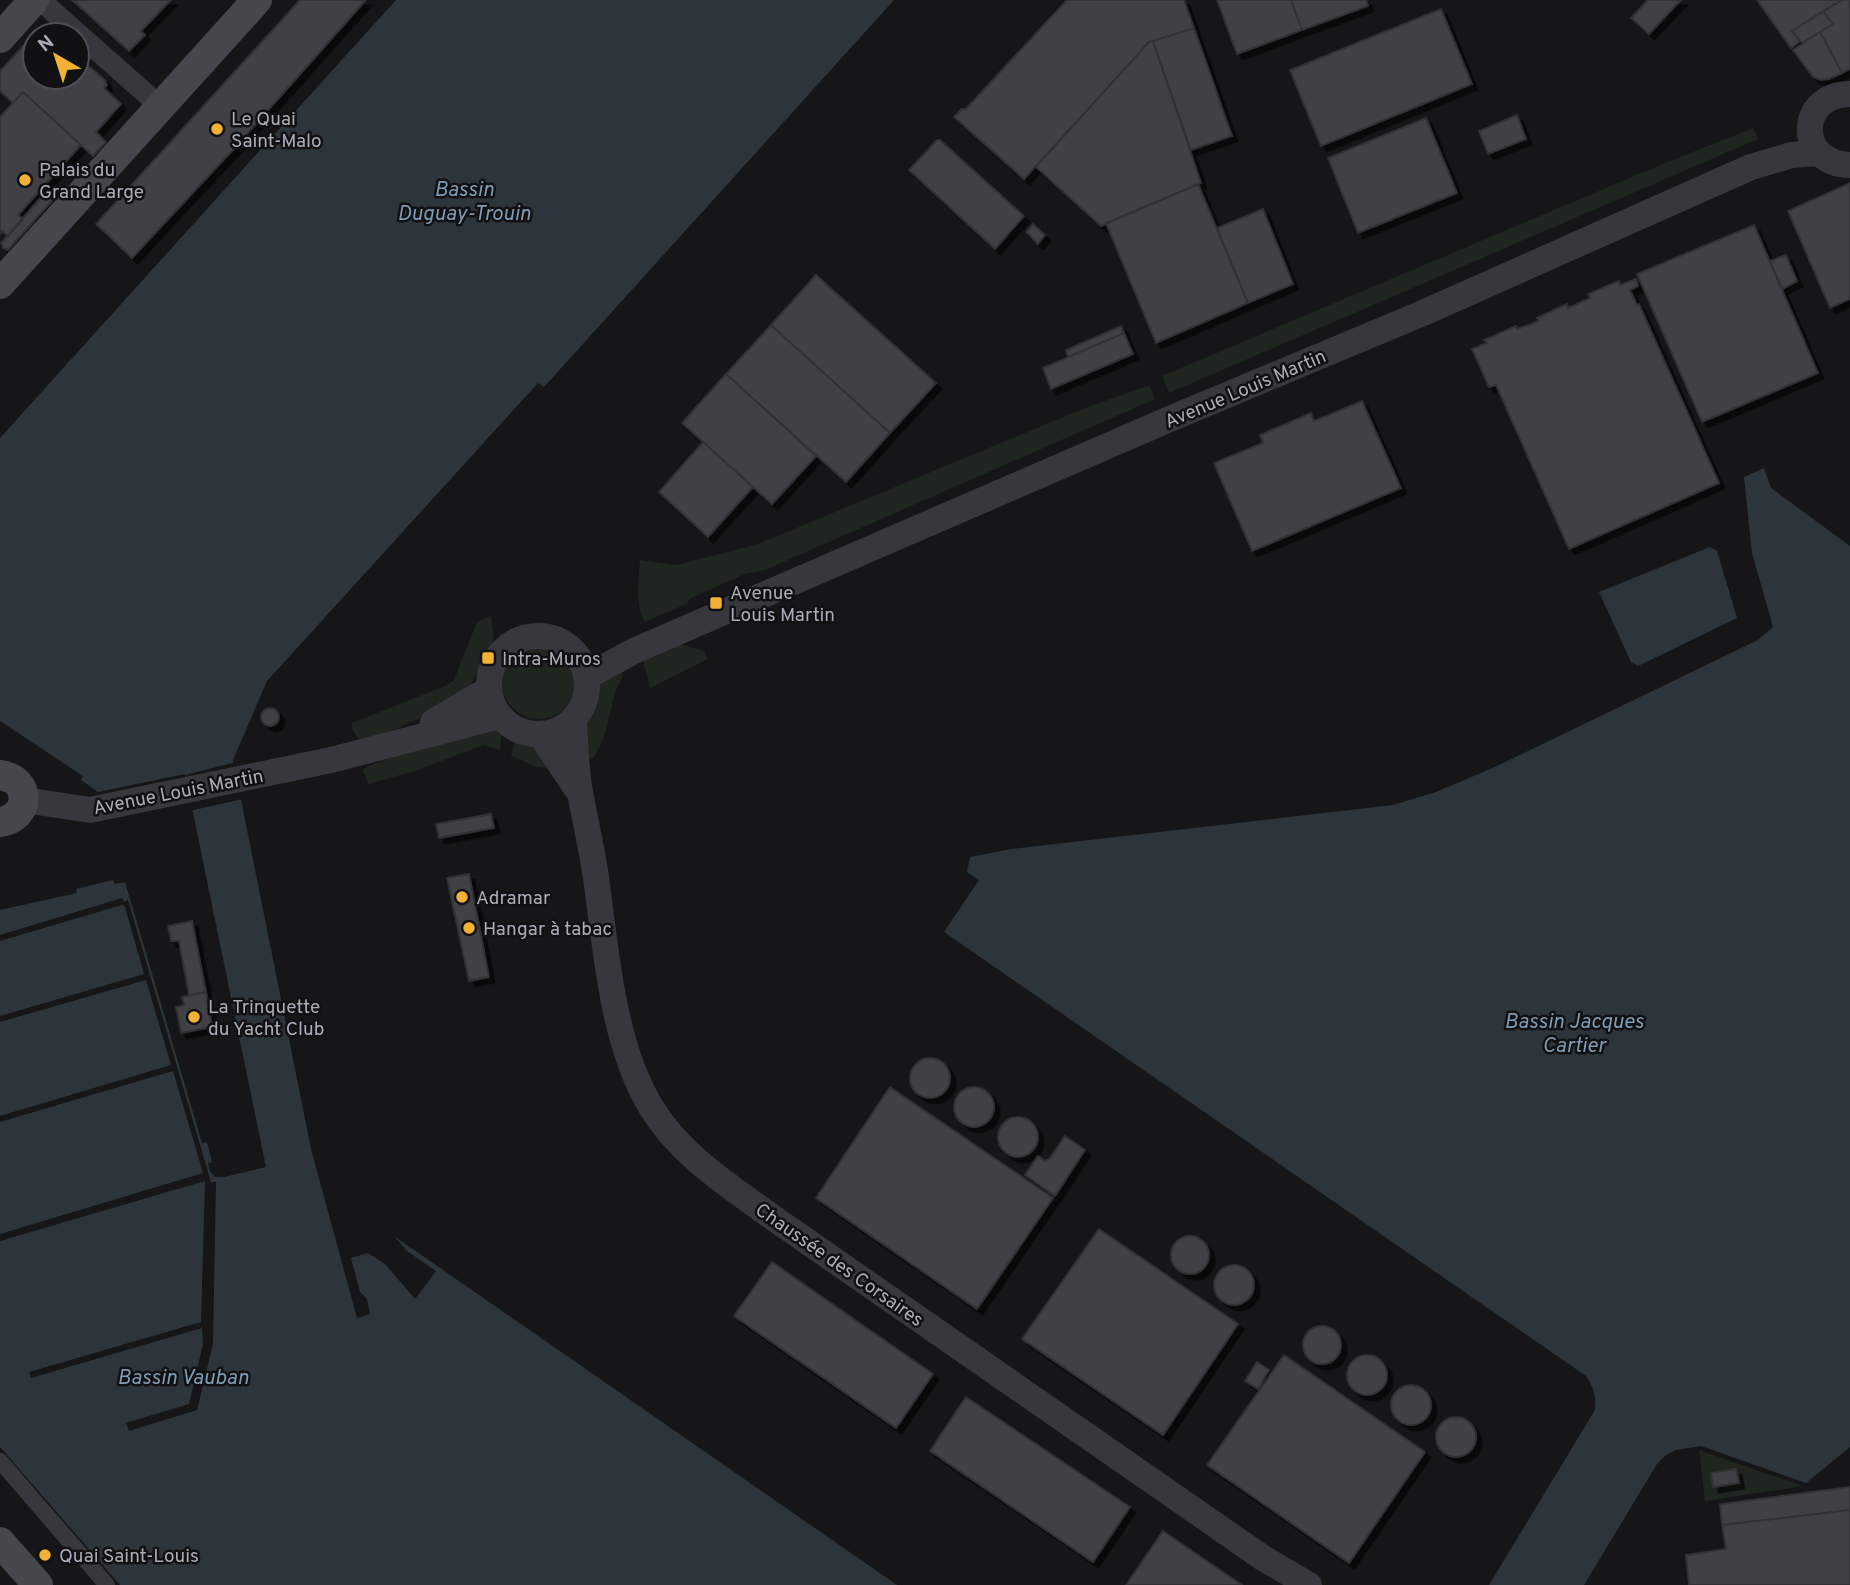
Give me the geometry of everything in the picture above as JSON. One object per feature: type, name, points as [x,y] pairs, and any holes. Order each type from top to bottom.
[{"type":"main road","points":[[0,38],[34,0]]},
{"type":"main road","points":[[0,284],[257,0]]},
{"type":"main road","points":[[0,775],[16,781],[24,800],[18,814],[12,819],[0,822]]},
{"type":"main road","points":[[0,1542],[38,1585]]},
{"type":"street","points":[[40,0],[161,107]]},
{"type":"street","points":[[1850,94],[1840,94],[1821,104],[1812,118],[1814,142],[1827,160],[1850,165]]},
{"type":"street","name":"Avenue Louis Martin","points":[[586,677],[646,645],[1423,313],[1751,167],[1768,154],[1814,142]]},
{"type":"street","points":[[544,636],[569,647],[578,657],[586,677],[585,699],[574,719],[564,727],[540,734],[516,729],[500,716],[489,690],[489,679],[497,659],[508,646],[530,637],[544,636]]},
{"type":"street","name":"Avenue Louis Martin","points":[[413,737],[489,690]]},
{"type":"street","name":"Avenue Louis Martin","points":[[24,800],[90,810],[331,760],[500,716]]},
{"type":"street","name":"Chaussée des Corsaires","points":[[574,719],[581,796],[592,847],[620,1024],[640,1086],[668,1131],[691,1155],[772,1217],[1251,1550],[1309,1585]]},
{"type":"street","name":"Chaussée des Corsaires","points":[[540,734],[581,796]]},
{"type":"street","points":[[0,1461],[107,1585]]},
{"type":"shaded area","points":[[1753,128],[1758,139],[1169,393],[1162,376]]},
{"type":"shaded area","points":[[1150,385],[1155,399],[765,570],[745,574],[645,622],[639,608],[640,560],[677,565],[758,544],[1085,408]]},
{"type":"shaded area","points":[[491,616],[494,638],[471,684],[427,715],[365,743],[356,735],[352,723],[454,680],[477,622]]},
{"type":"shaded area","points":[[673,642],[704,651],[708,659],[650,688],[642,656]]},
{"type":"shaded area","points":[[546,645],[566,655],[574,668],[574,696],[566,709],[553,717],[532,719],[512,709],[504,696],[502,675],[512,655],[525,647]]},
{"type":"shaded area","points":[[619,664],[623,675],[615,692],[605,734],[594,758],[584,761],[586,725],[596,704],[599,684]]},
{"type":"shaded area","points":[[478,725],[502,732],[500,750],[483,745],[415,771],[368,784],[363,770],[366,767]]},
{"type":"shaded area","points":[[516,738],[531,741],[553,770],[534,766],[511,756]]},
{"type":"shaded area","points":[[1699,1450],[1802,1486],[1705,1501]]},
{"type":"water","points":[[396,0],[894,0],[544,387],[538,383],[267,681],[233,760],[311,1149],[357,1318],[370,1314],[367,1299],[360,1292],[351,1258],[368,1253],[385,1264],[415,1299],[436,1271],[407,1251],[394,1236],[897,1585],[120,1585],[0,1447],[0,910],[77,893],[76,889],[113,880],[115,884],[125,882],[202,1143],[207,1142],[212,1162],[208,1163],[210,1171],[215,1177],[224,1177],[266,1167],[185,774],[98,792],[81,780],[83,776],[0,721],[0,438]]},
{"type":"water","name":"Bassin Jacques Cartier","points":[[1764,468],[1771,488],[1850,546],[1850,1447],[1806,1483],[1701,1446],[1676,1450],[1657,1464],[1584,1585],[1489,1585],[1595,1410],[1594,1392],[1586,1376],[944,932],[979,880],[967,872],[970,857],[1011,849],[1393,805],[1436,792],[1495,767],[1758,640],[1773,627],[1752,553],[1744,477]]},
{"type":"water","points":[[1710,547],[1717,551],[1737,618],[1638,666],[1631,662],[1599,592]]},
{"type":"pier","points":[[236,762],[243,799],[189,811],[182,776]]},
{"type":"pier","points":[[122,898],[124,902],[128,900],[211,1182],[216,1182],[213,1344],[197,1410],[129,1431],[126,1423],[189,1404],[203,1344],[202,1328],[31,1378],[29,1372],[201,1322],[205,1181],[0,1241],[0,1234],[203,1173],[173,1071],[0,1122],[0,1116],[171,1065],[146,980],[0,1022],[0,1016],[144,974],[125,907],[122,905],[0,941],[0,935]]},
{"type":"pier","points":[[315,1157],[359,1314],[366,1312],[363,1300],[356,1293],[347,1258],[349,1255],[358,1292],[365,1299],[367,1314],[357,1315]]},
{"type":"building","points":[[72,0],[171,0],[141,31],[145,35],[129,51]]},
{"type":"building","name":"Le Quai Saint-Malo","points":[[300,0],[366,0],[132,258],[96,224]]},
{"type":"building","points":[[1067,0],[1184,0],[1194,28],[1149,42],[1024,179],[954,117],[962,109],[965,110]]},
{"type":"building","points":[[1217,0],[1291,0],[1302,30],[1237,54]]},
{"type":"building","points":[[1291,0],[1366,0],[1368,6],[1302,30]]},
{"type":"building","points":[[1648,0],[1681,0],[1649,34],[1631,18]]},
{"type":"building","points":[[1757,0],[1842,0],[1792,31],[1800,41],[1791,48]]},
{"type":"building","points":[[1842,0],[1850,0],[1850,69],[1842,73],[1820,32],[1833,24],[1823,11]]},
{"type":"building","points":[[1441,9],[1472,84],[1321,146],[1290,70]]},
{"type":"building","points":[[1823,11],[1833,24],[1802,43],[1792,31]]},
{"type":"building","points":[[1194,28],[1232,136],[1191,150],[1153,41]]},
{"type":"building","points":[[1820,32],[1842,73],[1821,80],[1813,77],[1793,50]]},
{"type":"building","points":[[1153,41],[1201,183],[1101,226],[1036,167],[1149,42]]},
{"type":"building","points":[[21,48],[21,91],[91,91],[91,68],[105,80],[107,85],[104,88],[121,104],[96,132],[106,142],[93,156],[23,92],[13,103],[0,91],[0,71]]},
{"type":"building","name":"Palais du Grand Large","points":[[23,92],[81,145],[18,215],[23,219],[8,236],[2,231],[0,234],[0,117]]},
{"type":"building","points":[[1517,115],[1526,139],[1488,154],[1479,131]]},
{"type":"building","points":[[1426,118],[1457,193],[1358,233],[1328,158]]},
{"type":"building","points":[[937,140],[1024,216],[995,249],[909,170]]},
{"type":"building","points":[[1850,183],[1850,299],[1830,308],[1788,211]]},
{"type":"building","points":[[1198,184],[1248,303],[1156,343],[1106,223]]},
{"type":"building","points":[[44,194],[50,196],[52,201],[8,250],[3,248],[1,243]]},
{"type":"building","points":[[1263,209],[1293,284],[1248,303],[1217,228]]},
{"type":"building","points":[[1033,224],[1045,235],[1038,244],[1026,232]]},
{"type":"building","points":[[1754,225],[1818,373],[1702,422],[1637,274]]},
{"type":"building","points":[[1786,255],[1797,281],[1782,289],[1770,261]]},
{"type":"building","points":[[816,275],[936,383],[890,433],[771,325]]},
{"type":"building","points":[[1636,279],[1638,286],[1630,290],[1637,305],[1639,304],[1719,483],[1569,549],[1496,385],[1489,387],[1472,349],[1487,343],[1484,340],[1516,326],[1517,329],[1539,321],[1537,318],[1567,304],[1568,308],[1590,298],[1588,294],[1619,281],[1620,285]]},
{"type":"building","points":[[771,325],[890,433],[846,482],[726,374]]},
{"type":"building","points":[[1121,326],[1124,333],[1068,357],[1066,350]]},
{"type":"building","points":[[1124,333],[1133,354],[1051,389],[1043,368]]},
{"type":"building","points":[[726,374],[816,456],[772,504],[682,423]]},
{"type":"building","points":[[1362,401],[1401,488],[1252,551],[1214,463],[1263,443],[1260,435],[1311,413],[1314,421]]},
{"type":"building","points":[[703,442],[753,487],[708,537],[659,492]]},
{"type":"building","points":[[270,708],[276,711],[279,717],[276,723],[270,726],[264,723],[261,717],[264,711]]},
{"type":"building","points":[[491,814],[494,828],[439,838],[436,824]]},
{"type":"building","name":"Hangar à tabac","points":[[469,874],[489,977],[469,981],[447,878]]},
{"type":"building","points":[[192,921],[206,992],[189,995],[179,941],[171,941],[168,926]]},
{"type":"building","name":"La Trinquette du Yacht Club","points":[[206,992],[212,1027],[181,1033],[176,1007],[184,1005],[182,997]]},
{"type":"building","points":[[930,1058],[944,1064],[950,1078],[944,1092],[930,1098],[916,1092],[910,1078],[916,1064]]},
{"type":"building","points":[[890,1087],[1053,1198],[977,1309],[816,1198]]},
{"type":"building","points":[[974,1087],[988,1093],[994,1107],[988,1121],[974,1127],[960,1121],[954,1107],[960,1093]]},
{"type":"building","points":[[1018,1117],[1032,1123],[1038,1137],[1032,1151],[1018,1157],[1004,1151],[998,1137],[1004,1123]]},
{"type":"building","points":[[1065,1136],[1085,1150],[1055,1196],[1025,1175],[1038,1156],[1045,1161],[1050,1158]]},
{"type":"building","points":[[1099,1229],[1238,1324],[1163,1435],[1022,1339]]},
{"type":"building","points":[[1190,1236],[1203,1242],[1209,1255],[1203,1268],[1190,1274],[1177,1268],[1171,1255],[1177,1242]]},
{"type":"building","points":[[772,1262],[933,1374],[896,1428],[734,1316]]},
{"type":"building","points":[[1234,1265],[1248,1271],[1254,1285],[1248,1299],[1234,1305],[1220,1299],[1214,1285],[1220,1271]]},
{"type":"building","points":[[1322,1326],[1336,1331],[1341,1345],[1336,1359],[1322,1364],[1308,1359],[1303,1345],[1308,1331]]},
{"type":"building","points":[[1284,1355],[1425,1452],[1349,1563],[1207,1465]]},
{"type":"building","points":[[1367,1355],[1381,1361],[1387,1375],[1381,1389],[1367,1395],[1353,1389],[1347,1375],[1353,1361]]},
{"type":"building","points":[[1257,1362],[1269,1370],[1258,1389],[1245,1381]]},
{"type":"building","points":[[1411,1385],[1425,1391],[1431,1405],[1425,1419],[1411,1425],[1397,1419],[1391,1405],[1397,1391]]},
{"type":"building","points":[[966,1397],[1130,1507],[1093,1562],[930,1451]]},
{"type":"building","points":[[1456,1417],[1470,1423],[1476,1437],[1470,1451],[1456,1457],[1442,1451],[1436,1437],[1442,1423]]},
{"type":"building","points":[[1736,1469],[1739,1483],[1713,1487],[1711,1473]]},
{"type":"building","points":[[1850,1487],[1850,1510],[1722,1525],[1720,1504]]},
{"type":"building","points":[[1850,1510],[1850,1585],[1689,1585],[1686,1555],[1726,1549],[1722,1525]]},
{"type":"building","points":[[1163,1531],[1242,1585],[1126,1585]]},
{"type":"place","name":"Le Quai Saint-Malo","points":[[217,129]]},
{"type":"place","name":"Palais du Grand Large","points":[[25,180]]},
{"type":"place","name":"Avenue Louis Martin","points":[[716,603]]},
{"type":"place","name":"Intra-Muros","points":[[488,658]]},
{"type":"place","name":"Adramar","points":[[462,897]]},
{"type":"place","name":"Hangar à tabac","points":[[469,928]]},
{"type":"place","name":"La Trinquette du Yacht Club","points":[[194,1017]]},
{"type":"place","name":"Quai Saint-Louis","points":[[45,1555]]},
{"type":"water label","name":"Bassin Duguay-Trouin","points":[[464,201]]},
{"type":"water label","name":"Bassin Vauban","points":[[183,1377]]}]
